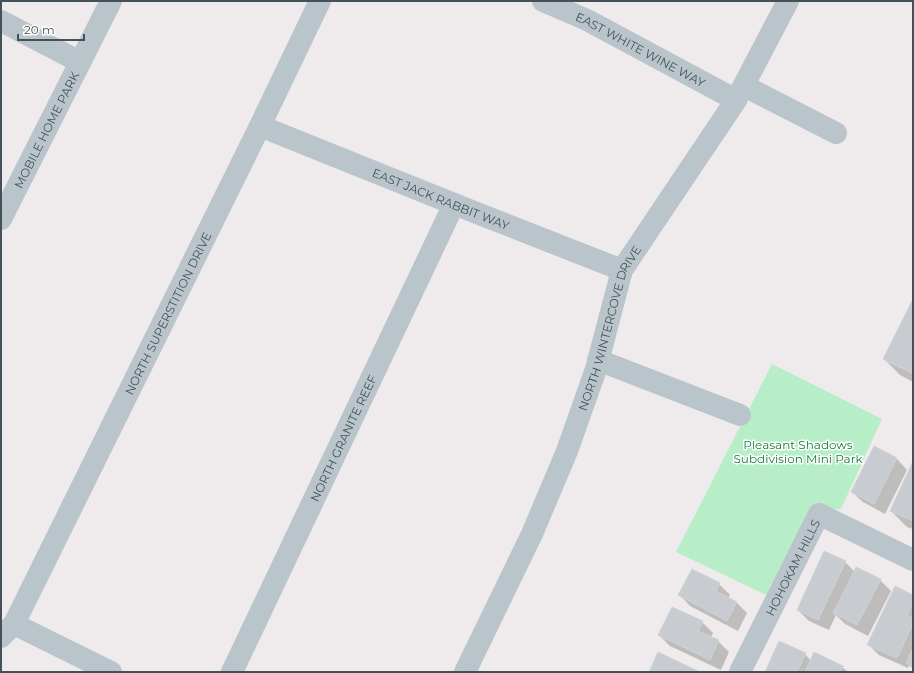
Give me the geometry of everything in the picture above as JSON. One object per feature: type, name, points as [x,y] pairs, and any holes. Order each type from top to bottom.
[{"type":"street","name":"MOBILE HOME PARK","points":[[1,219],[111,1]]},
{"type":"street","name":"NORTH SUPERSTITION DRIVE","points":[[7,631],[260,126],[320,1]]},
{"type":"street","name":"EAST WHITE WINE WAY","points":[[543,1],[587,20],[740,93],[836,133]]},
{"type":"street","name":"NORTH WINTERCOVE DRIVE","points":[[465,672],[532,534],[567,451],[596,370],[622,270],[740,93],[788,1]]},
{"type":"street","name":"MOBILE HOME PARK","points":[[1,21],[80,62]]},
{"type":"street","name":"EAST JACK RABBIT WAY","points":[[260,126],[622,270]]},
{"type":"street","name":"NORTH GRANITE REEF","points":[[232,672],[454,204]]},
{"type":"street","points":[[598,360],[740,415]]},
{"type":"street","name":"HOHOKAM HILLS","points":[[740,672],[819,514],[913,560]]},
{"type":"street","points":[[7,631],[111,672]]},
{"type":"green space","name":"Pleasant Shadows Subdivision Mini Park","points":[[772,364],[882,419],[841,509],[823,510],[806,518],[766,595],[676,552]]},
{"type":"building","points":[[913,299],[913,374],[883,359]]},
{"type":"building","points":[[874,446],[897,458],[874,504],[851,492]]},
{"type":"building","points":[[913,461],[913,521],[890,511]]},
{"type":"building","points":[[824,551],[846,561],[818,620],[797,610]]},
{"type":"building","points":[[856,567],[881,579],[857,625],[833,613]]},
{"type":"building","points":[[692,569],[720,583],[716,591],[737,602],[727,621],[678,595]]},
{"type":"building","points":[[895,586],[913,595],[913,603],[907,615],[913,618],[913,624],[897,658],[867,645]]},
{"type":"building","points":[[672,607],[703,621],[698,631],[719,640],[710,660],[658,635]]},
{"type":"building","points":[[779,641],[806,653],[797,672],[765,672]]},
{"type":"building","points":[[913,648],[913,667],[906,663]]},
{"type":"building","points":[[658,652],[700,672],[649,672]]},
{"type":"building","points":[[814,652],[843,666],[840,672],[805,672]]}]
